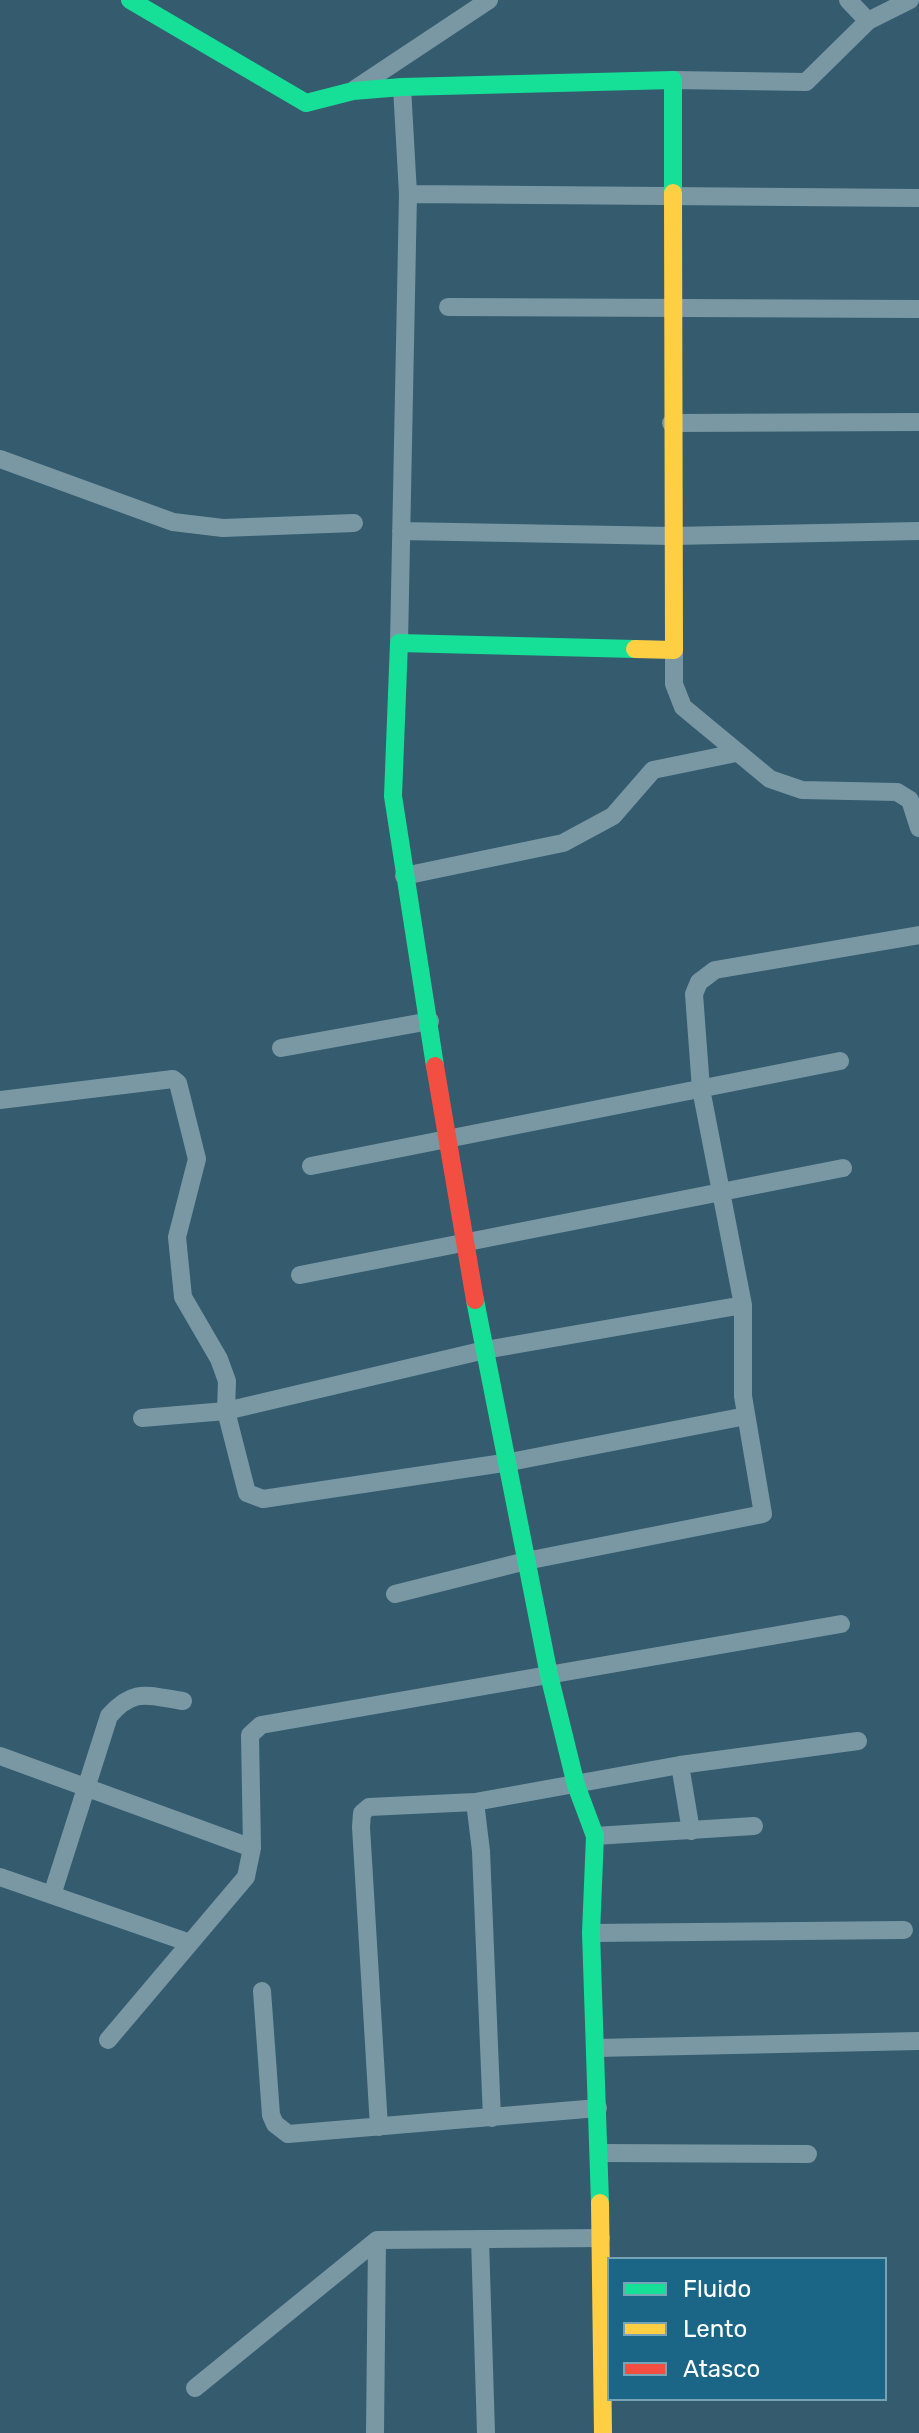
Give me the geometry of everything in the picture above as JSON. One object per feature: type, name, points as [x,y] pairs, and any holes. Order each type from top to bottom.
[{"type":"street","points":[[130,0],[306,103],[353,91],[402,87],[673,80],[806,82],[868,21],[910,0]]},
{"type":"street","points":[[353,91],[489,0]]},
{"type":"street","points":[[848,0],[868,21]]},
{"type":"street","points":[[673,80],[675,198],[671,423],[674,684],[683,707],[770,779],[802,790],[897,792],[910,800],[919,828]]},
{"type":"street","points":[[402,87],[408,194],[393,796],[463,1242],[510,1462],[549,1675],[576,1785],[595,1836],[591,1933],[601,2238],[606,2264],[603,2433]]},
{"type":"street","points":[[408,194],[919,198]]},
{"type":"street","points":[[448,307],[919,309]]},
{"type":"street","points":[[671,423],[919,422]]},
{"type":"street","points":[[0,459],[173,522],[223,528],[354,523]]},
{"type":"street","points":[[401,531],[672,536],[919,531]]},
{"type":"street","points":[[399,643],[674,650]]},
{"type":"street","points":[[404,876],[563,843],[613,816],[653,770],[736,753]]},
{"type":"street","points":[[395,1594],[526,1561],[760,1517],[765,1511],[746,1416],[743,1305],[701,1089],[694,994],[699,982],[715,970],[919,935]]},
{"type":"street","points":[[281,1048],[430,1021]]},
{"type":"street","points":[[311,1166],[840,1061]]},
{"type":"street","points":[[0,1100],[173,1079],[178,1083],[197,1159],[177,1237],[179,1275],[185,1304],[219,1359],[227,1381],[226,1411],[247,1493],[252,1497],[263,1499],[510,1462],[746,1416]]},
{"type":"street","points":[[300,1275],[843,1168]]},
{"type":"street","points":[[142,1418],[226,1411],[485,1350],[743,1305]]},
{"type":"street","points":[[108,2040],[246,1877],[252,1848],[250,1735],[261,1725],[841,1624]]},
{"type":"street","points":[[52,1895],[109,1716],[125,1698],[137,1695],[183,1701]]},
{"type":"street","points":[[379,2127],[362,1813],[369,1807],[475,1802],[680,1765],[858,1741]]},
{"type":"street","points":[[0,1756],[252,1848]]},
{"type":"street","points":[[680,1765],[691,1831]]},
{"type":"street","points":[[475,1802],[481,1851],[492,2118]]},
{"type":"street","points":[[595,1836],[754,1826]]},
{"type":"street","points":[[0,1877],[190,1943]]},
{"type":"street","points":[[591,1933],[904,1930]]},
{"type":"street","points":[[262,1991],[275,2124],[288,2134],[598,2108]]},
{"type":"street","points":[[595,2048],[919,2041]]},
{"type":"street","points":[[599,2153],[808,2154]]},
{"type":"street","points":[[195,2388],[377,2240],[601,2238]]},
{"type":"street","points":[[480,2239],[486,2433]]},
{"type":"street","points":[[375,2433],[377,2240]]},
{"type":"traffic: fast","points":[[130,0],[306,103],[353,91],[402,87],[673,80],[673,193]]},
{"type":"traffic: fast","points":[[435,1066],[393,796],[399,643],[635,649]]},
{"type":"traffic: fast","points":[[475,1300],[549,1675],[576,1785],[595,1836],[591,1933],[600,2203]]},
{"type":"traffic: slow","points":[[635,649],[674,650],[673,193]]},
{"type":"traffic: slow","points":[[600,2203],[603,2433]]},
{"type":"traffic: jam","points":[[435,1066],[475,1300]]}]
